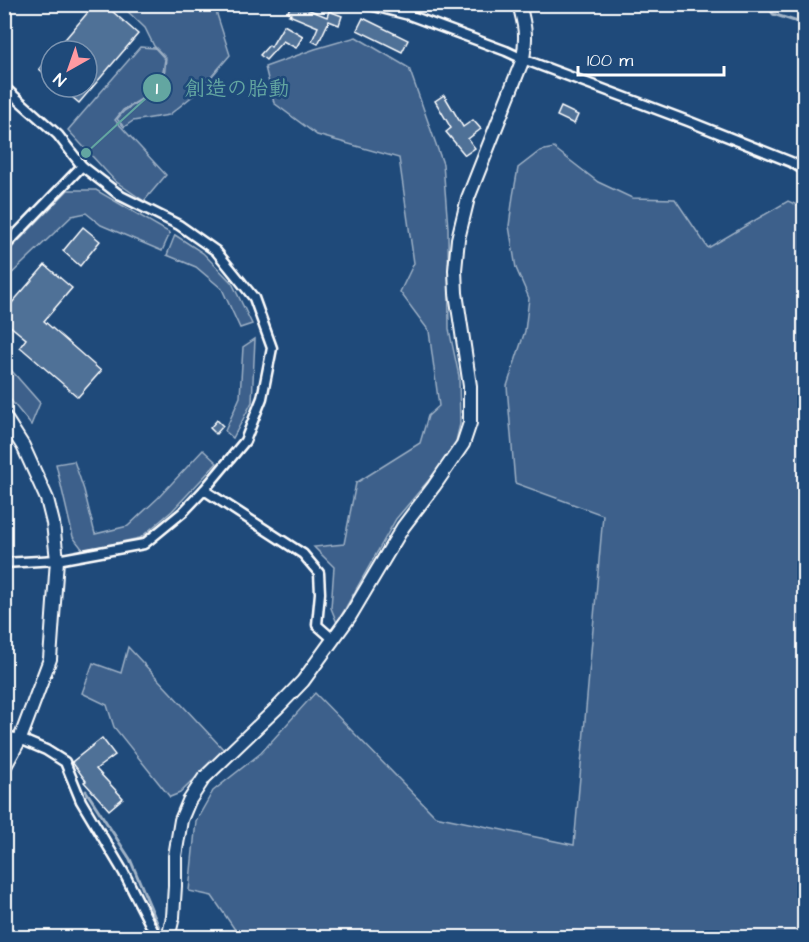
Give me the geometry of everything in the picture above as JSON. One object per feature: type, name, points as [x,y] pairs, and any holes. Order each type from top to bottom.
[{"type":"street","points":[[366,4],[409,15],[506,51],[792,162],[804,170]]},
{"type":"street","points":[[168,938],[173,917],[175,856],[181,820],[189,801],[204,778],[303,681],[334,640],[403,527],[463,444],[470,423],[470,386],[456,293],[455,270],[458,239],[468,198],[523,59],[526,41],[525,24],[519,4]]},
{"type":"street","points":[[4,87],[58,135],[82,166],[121,196],[179,225],[216,251],[254,298],[272,348],[262,398],[245,441],[183,512],[144,544],[57,560],[4,564]]},
{"type":"street","points":[[4,246],[82,166]]},
{"type":"street","points":[[4,416],[23,446],[47,499],[53,523],[57,560],[50,659],[20,739],[4,768]]},
{"type":"street","points":[[204,490],[303,554],[319,573],[320,593],[316,625],[334,640]]},
{"type":"street","points":[[4,736],[20,739],[46,750],[65,762],[81,801],[124,873],[157,938]]},
{"type":"shaded area","points":[[121,5],[214,5],[230,55],[200,90],[169,115],[133,121],[124,127],[117,119],[124,111],[149,95],[164,79],[166,58],[154,46],[145,28]]},
{"type":"shaded area","points":[[356,37],[409,68],[443,164],[448,228],[449,329],[459,376],[460,424],[454,450],[396,519],[337,623],[331,608],[334,567],[314,547],[344,544],[356,483],[420,443],[428,416],[439,406],[429,331],[400,292],[414,263],[399,158],[317,135],[274,103],[265,67]]},
{"type":"shaded area","points":[[140,47],[155,48],[165,59],[162,78],[148,95],[123,110],[115,120],[166,175],[144,201],[115,181],[68,130],[95,99],[99,99],[99,94]]},
{"type":"shaded area","points":[[554,148],[598,182],[632,198],[675,199],[708,248],[788,201],[804,208],[804,937],[240,937],[212,896],[189,891],[196,821],[213,791],[261,753],[315,693],[435,816],[574,845],[603,515],[515,483],[507,386],[525,331],[529,298],[516,268],[509,226],[518,168],[540,151]]},
{"type":"shaded area","points":[[68,190],[96,190],[170,233],[162,251],[101,225],[86,213],[72,216],[5,280],[5,255]]},
{"type":"shaded area","points":[[175,235],[203,253],[232,283],[252,324],[240,328],[222,289],[196,267],[167,255]]},
{"type":"shaded area","points":[[255,339],[252,402],[233,438],[225,431],[240,397],[243,347]]},
{"type":"shaded area","points":[[4,362],[40,403],[31,425],[5,393]]},
{"type":"shaded area","points":[[203,450],[217,463],[172,511],[140,538],[83,550],[73,537],[56,464],[74,461],[95,534],[128,526]]},
{"type":"shaded area","points":[[128,647],[224,750],[180,793],[170,797],[114,727],[107,705],[82,693],[93,663],[121,673]]},
{"type":"building","points":[[95,4],[104,4],[138,34],[99,80],[99,39],[65,39]]},
{"type":"building","points":[[291,4],[301,4],[300,6],[327,17],[329,11],[342,16],[339,25],[329,21],[318,44],[312,41],[318,27],[289,15]]},
{"type":"building","points":[[363,18],[408,40],[402,52],[357,30]]},
{"type":"building","points":[[284,25],[303,36],[296,48],[283,41],[266,60],[260,55],[269,45],[271,47]]},
{"type":"building","points":[[444,95],[463,127],[473,120],[481,129],[468,139],[475,148],[465,155],[446,132],[451,128],[435,101]]},
{"type":"building","points":[[561,107],[578,115],[574,124],[557,116]]},
{"type":"building","points":[[83,227],[100,241],[80,266],[63,251]]},
{"type":"building","points":[[45,265],[72,288],[44,321],[101,371],[78,397],[20,347],[26,339],[4,321],[4,312]]},
{"type":"building","points":[[217,420],[223,426],[216,434],[210,428]]},
{"type":"building","points":[[102,738],[115,755],[96,769],[123,798],[109,810],[84,782],[86,781],[72,762]]},
{"type":"waterway","points":[[766,4],[773,14],[804,24]]},
{"type":"waterway","points":[[86,791],[130,859],[161,932]]},
{"type":"place","name":"創造の胎動","points":[[86,153]]}]
